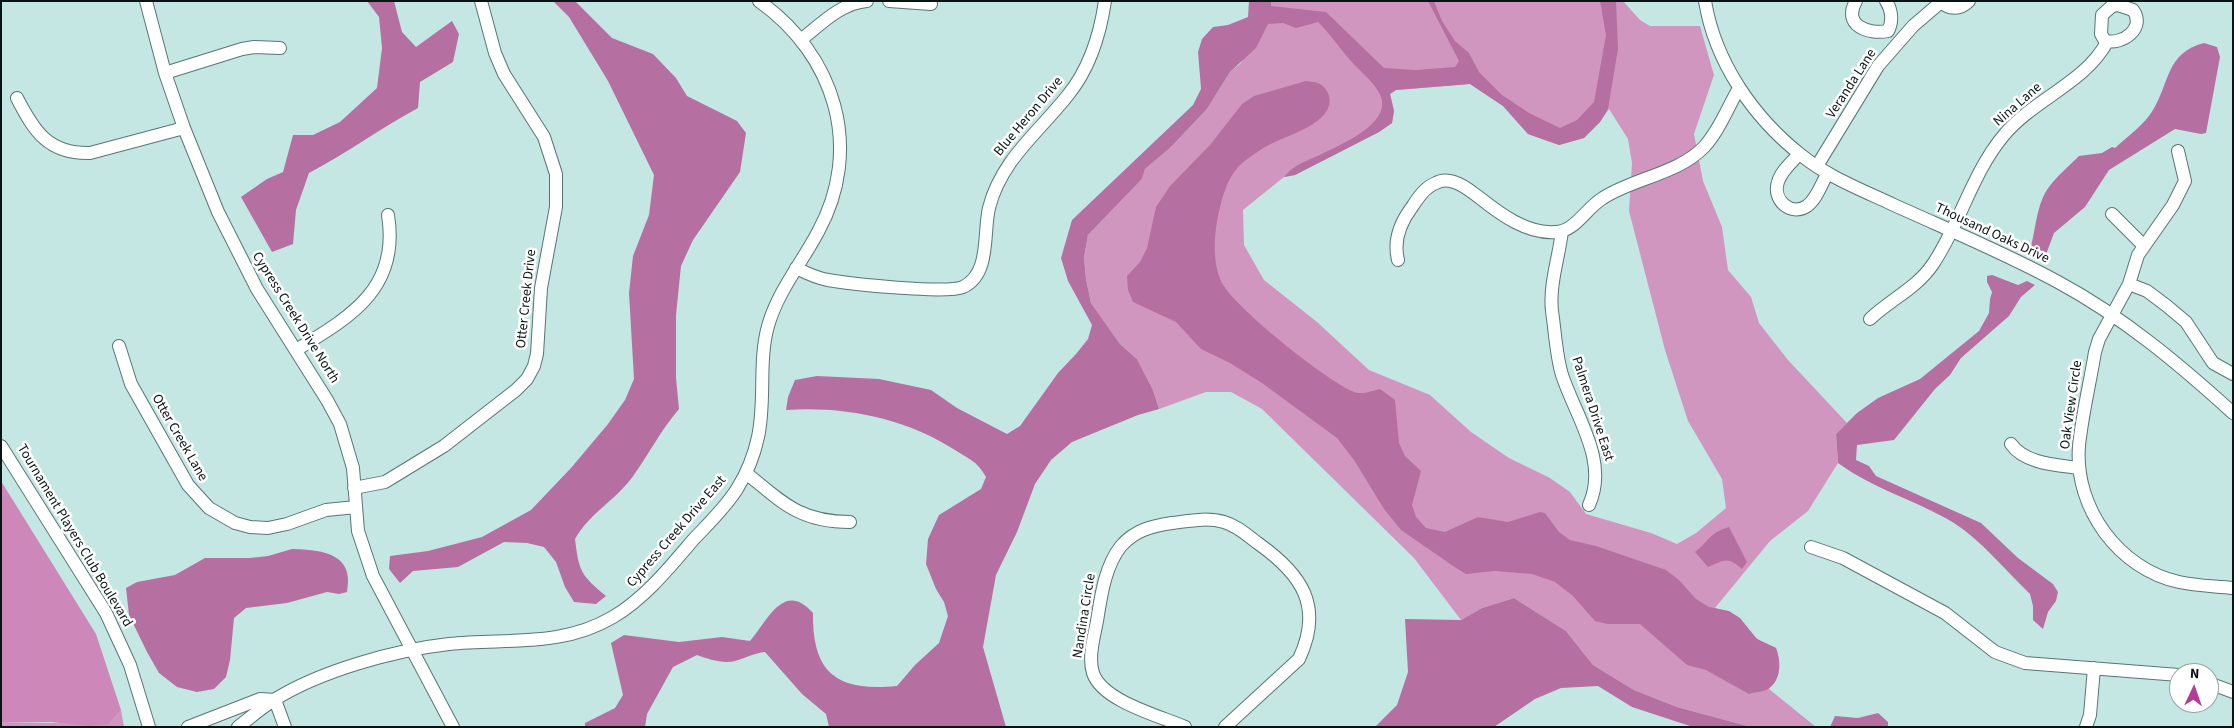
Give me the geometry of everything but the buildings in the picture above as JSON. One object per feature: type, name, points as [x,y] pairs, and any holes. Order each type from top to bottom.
[{"type":"street","name":"Cypress Creek Drive North","points":[[146,1],[165,73],[206,186],[240,260],[340,424],[353,468],[358,531],[373,576],[453,727]]},
{"type":"street","name":"Otter Creek Drive","points":[[354,488],[385,482],[444,446],[516,390],[528,379],[534,366],[537,354],[541,288],[556,207],[556,174],[544,137],[504,74],[495,53],[481,1]]},
{"type":"street","name":"Cypress Creek Drive East","points":[[238,727],[275,700],[333,673],[412,649],[450,644],[554,639],[572,635],[610,619],[626,609],[657,580],[725,505],[746,473],[758,436],[767,328],[780,295],[818,232],[829,209],[838,177],[840,147],[838,118],[828,84],[802,39],[789,25],[759,1]]},
{"type":"street","points":[[802,39],[836,12],[850,5],[867,1]]},
{"type":"street","points":[[888,1],[931,4]]},
{"type":"street","name":"Blue Heron Drive","points":[[796,268],[828,280],[941,290],[964,286],[972,281],[980,267],[988,209],[995,187],[1016,154],[1069,94],[1081,77],[1097,41],[1106,1]]},
{"type":"street","points":[[1398,260],[1396,243],[1404,218],[1427,188],[1444,180],[1461,185],[1496,210],[1521,224],[1545,231],[1562,232],[1572,226],[1601,199],[1693,157],[1714,135],[1739,88],[1714,35],[1705,1]]},
{"type":"street","points":[[1856,1],[1852,13],[1852,20],[1856,25],[1869,32],[1888,31],[1899,41]]},
{"type":"street","points":[[1886,1],[1891,21],[1888,31]]},
{"type":"street","points":[[1940,2],[1955,8],[1964,6],[1968,1]]},
{"type":"street","name":"Veranda Lane","points":[[1799,154],[1778,180],[1775,191],[1779,201],[1799,209],[1808,205],[1822,169],[1863,90],[1899,41],[1940,2]]},
{"type":"street","name":"Nina Lane","points":[[1870,319],[1920,280],[1932,265],[1953,232],[1963,205],[2003,136],[2043,100],[2080,74],[2094,60],[2107,42]]},
{"type":"street","points":[[165,73],[254,46],[280,48]]},
{"type":"street","name":"Thousand Oaks Drive","points":[[1739,88],[1762,118],[1799,154],[1822,169],[2056,281],[2113,316],[2183,368],[2233,413]]},
{"type":"street","points":[[17,98],[29,122],[42,137],[52,145],[77,153],[90,153],[184,128]]},
{"type":"street","name":"Oak View Circle","points":[[2178,151],[2185,181],[2173,205],[2138,255],[2129,284],[2099,339],[2095,352],[2079,446],[2079,468],[2082,485],[2096,520],[2112,541],[2138,563],[2180,583],[2233,588]]},
{"type":"street","points":[[2112,214],[2144,245]]},
{"type":"street","points":[[296,350],[348,317],[372,292],[384,267],[388,252],[388,215]]},
{"type":"street","name":"Palmera Drive East","points":[[1562,232],[1552,290],[1552,311],[1562,374],[1595,461],[1596,484],[1589,506]]},
{"type":"street","points":[[2129,284],[2147,291],[2186,322],[2210,359],[2233,374]]},
{"type":"street","name":"Otter Creek Lane","points":[[119,346],[131,384],[188,485],[209,508],[235,523],[250,527],[268,528],[287,524],[326,510],[356,507]]},
{"type":"street","points":[[2010,444],[2026,457],[2079,468]]},
{"type":"street","name":"Tournament Players Club Boulevard","points":[[1,446],[106,613],[130,665],[149,727]]},
{"type":"street","points":[[746,473],[802,515],[828,522],[850,522]]},
{"type":"street","name":"Nandina Circle","points":[[1185,727],[1109,694],[1097,681],[1093,673],[1092,651],[1107,574],[1112,559],[1121,546],[1132,535],[1151,526],[1212,520],[1235,526],[1283,561],[1300,582],[1306,595],[1308,614],[1305,648],[1299,659],[1225,727]]},
{"type":"street","points":[[1811,547],[1843,558],[1945,614],[1995,652],[2025,663],[2169,674]]},
{"type":"street","points":[[2086,727],[2090,715],[2094,668]]},
{"type":"street","points":[[2219,687],[2233,692]]},
{"type":"street","name":"Cypress Creek Drive East","points":[[188,727],[260,699],[275,700]]},
{"type":"street","points":[[275,700],[285,727]]},
{"type":"shaded area","points":[[367,1],[394,1],[402,32],[416,47],[452,21],[459,34],[453,62],[420,82],[418,108],[309,173],[296,210],[293,244],[272,252],[241,197],[267,179],[283,172],[293,135],[313,135],[340,122],[377,88],[382,48],[379,17]]},
{"type":"shaded area","points":[[553,1],[575,1],[612,38],[653,54],[676,78],[687,96],[737,121],[746,133],[740,172],[693,240],[681,266],[676,315],[676,378],[679,409],[631,479],[587,522],[575,539],[578,559],[583,572],[591,583],[606,596],[596,604],[574,602],[565,587],[556,562],[544,547],[527,543],[504,542],[458,567],[413,571],[400,583],[389,569],[390,556],[428,551],[482,537],[531,510],[571,468],[608,424],[625,400],[634,379],[629,293],[633,256],[649,215],[654,175],[608,81],[569,17]]},
{"type":"shaded area","points":[[1249,1],[1271,1],[1271,6],[1326,12],[1384,68],[1415,70],[1455,67],[1459,61],[1428,1],[1434,1],[1442,21],[1455,41],[1469,53],[1479,72],[1502,95],[1529,113],[1560,128],[1577,120],[1594,102],[1606,35],[1600,1],[1616,1],[1618,49],[1608,109],[1600,122],[1584,138],[1559,145],[1528,134],[1503,106],[1470,84],[1396,90],[1390,94],[1394,111],[1392,123],[1379,132],[1295,175],[1284,177],[1298,165],[1367,129],[1381,111],[1382,102],[1378,91],[1372,83],[1318,22],[1296,28],[1283,23],[1268,24],[1256,48],[1230,72],[1207,109],[1170,148],[1145,169],[1142,179],[1088,235],[1084,258],[1091,303],[1120,344],[1137,359],[1153,390],[1159,409],[1138,415],[1072,442],[1051,460],[1035,484],[1017,532],[996,575],[983,647],[1006,727],[829,727],[826,714],[802,694],[765,652],[730,662],[716,661],[697,655],[673,667],[647,714],[645,727],[585,727],[585,723],[615,708],[623,695],[611,643],[624,635],[679,642],[722,637],[750,641],[777,607],[793,600],[803,604],[813,613],[817,651],[832,675],[844,682],[859,686],[876,687],[897,686],[915,665],[939,643],[948,616],[944,602],[936,589],[926,564],[928,539],[939,515],[981,489],[986,477],[969,458],[936,439],[895,422],[852,412],[808,409],[786,410],[788,397],[795,380],[817,376],[879,379],[931,390],[957,408],[1007,434],[1020,426],[1058,373],[1088,339],[1092,325],[1068,281],[1061,258],[1072,220],[1193,105],[1201,89],[1198,52],[1202,39],[1213,27],[1228,25],[1248,17]]},
{"type":"shaded area","points":[[1271,1],[1623,1],[1640,20],[1650,26],[1700,26],[1714,75],[1694,134],[1703,181],[1722,227],[1728,270],[1751,297],[1759,323],[1788,360],[1847,423],[1836,434],[1838,463],[1808,511],[1770,541],[1715,608],[1735,616],[1755,637],[1776,648],[1779,670],[1769,689],[1816,727],[1751,727],[1677,707],[1634,690],[1593,665],[1566,631],[1514,598],[1482,608],[1461,620],[1414,558],[1262,409],[1231,392],[1206,392],[1159,409],[1153,390],[1137,359],[1120,344],[1091,303],[1084,258],[1088,235],[1142,179],[1145,169],[1170,148],[1207,109],[1230,72],[1241,63],[1271,6]],"holes":[[[1470,84],[1503,106],[1528,134],[1559,145],[1584,138],[1600,122],[1609,109],[1628,139],[1632,163],[1629,211],[1665,350],[1688,421],[1722,479],[1726,508],[1696,533],[1677,544],[1651,533],[1586,514],[1570,492],[1550,478],[1509,458],[1471,432],[1430,395],[1369,370],[1317,322],[1264,280],[1244,245],[1243,210],[1284,177],[1295,175],[1379,132],[1392,123],[1394,111],[1390,94],[1396,90]]]},
{"type":"shaded area","points":[[2204,43],[2217,47],[2220,57],[2206,133],[2201,134],[2175,129],[2109,170],[2085,207],[2054,233],[2045,257],[2030,250],[2041,201],[2052,183],[2079,156],[2102,153],[2112,147],[2115,148],[2145,121],[2159,99],[2176,61],[2182,54]]},
{"type":"shaded area","points":[[1306,81],[1324,87],[1328,93],[1330,103],[1327,111],[1312,125],[1257,152],[1240,165],[1231,177],[1225,191],[1217,221],[1215,251],[1218,274],[1229,292],[1261,324],[1324,374],[1354,392],[1360,393],[1380,389],[1395,400],[1399,443],[1405,456],[1421,471],[1412,505],[1416,517],[1426,528],[1445,532],[1478,517],[1508,522],[1540,512],[1545,513],[1559,532],[1570,540],[1596,546],[1666,570],[1679,580],[1696,599],[1709,607],[1729,611],[1740,618],[1757,639],[1776,648],[1779,659],[1778,676],[1773,685],[1768,689],[1749,694],[1706,670],[1687,665],[1640,624],[1607,624],[1595,621],[1573,596],[1555,582],[1532,574],[1494,571],[1466,574],[1456,568],[1401,530],[1384,509],[1354,460],[1337,438],[1262,383],[1230,363],[1201,349],[1176,322],[1133,302],[1128,290],[1127,276],[1140,262],[1147,248],[1156,207],[1170,186],[1210,145],[1242,104],[1254,96]]},
{"type":"shaded area","points":[[1992,275],[2018,285],[2027,281],[2035,285],[2021,297],[2009,316],[1961,358],[1950,375],[1935,389],[1894,440],[1857,445],[1856,460],[1869,466],[1876,476],[1981,523],[2018,558],[2053,584],[2058,592],[2056,601],[2048,612],[2043,629],[2033,620],[2033,606],[2030,594],[1984,547],[1964,530],[1940,515],[1866,481],[1838,463],[1836,434],[1857,413],[1878,398],[1920,379],[1979,331],[1989,313],[1992,292],[1987,282],[1987,276]]},
{"type":"shaded area","points":[[1,481],[96,634],[121,710],[109,724],[88,726],[51,722],[1,722]]},
{"type":"shaded area","points":[[1729,527],[1747,562],[1742,569],[1733,562],[1726,560],[1708,567],[1695,552],[1713,534]]},
{"type":"shaded area","points":[[292,549],[314,551],[334,556],[346,569],[348,579],[347,592],[339,594],[327,592],[287,603],[246,608],[234,618],[230,660],[226,677],[214,689],[197,692],[177,687],[159,673],[129,615],[126,588],[137,582],[175,575],[205,558],[250,558],[268,556]]},
{"type":"shaded area","points":[[1514,598],[1566,631],[1593,665],[1634,690],[1677,707],[1751,727],[1693,727],[1632,707],[1598,686],[1561,688],[1535,699],[1494,727],[1375,727],[1397,705],[1408,672],[1405,619],[1461,620],[1482,608]]},
{"type":"shaded area","points":[[121,710],[124,727],[1,727],[1,722],[109,724]]},
{"type":"shaded area","points":[[1878,713],[1888,722],[1888,727],[1830,727],[1835,716],[1858,718]]}]
